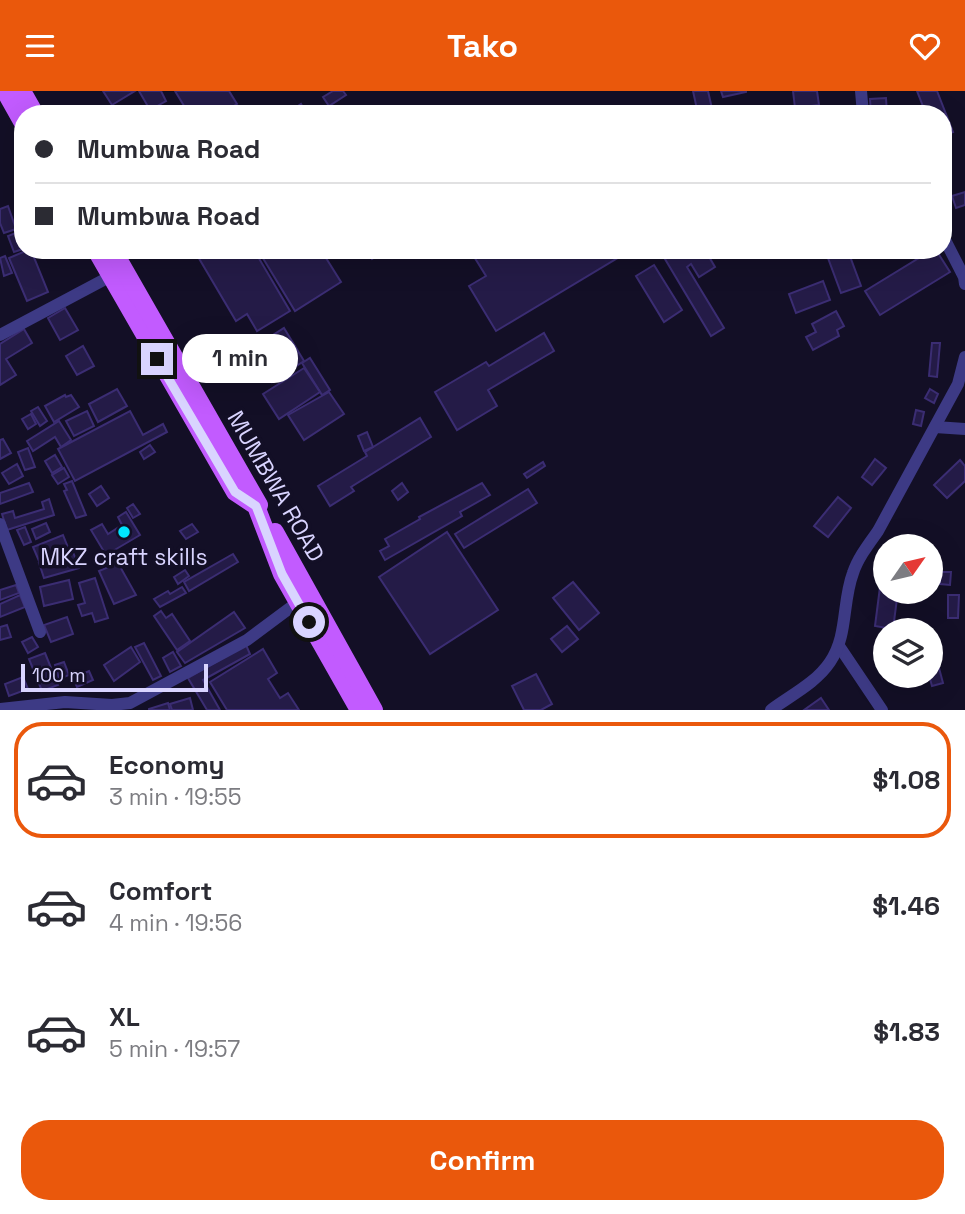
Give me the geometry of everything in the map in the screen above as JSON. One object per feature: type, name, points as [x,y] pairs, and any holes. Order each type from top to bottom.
[{"type":"main road","points":[[5,91],[14,107]]},
{"type":"main road","name":"MUMBWA ROAD","points":[[101,259],[235,492],[256,506],[282,574],[352,707]]},
{"type":"main road","name":"MUMBWA ROAD","points":[[118,259],[281,541],[374,710]]},
{"type":"street","points":[[952,254],[965,284]]},
{"type":"street","points":[[0,335],[111,276]]},
{"type":"street","points":[[771,710],[810,684],[829,664],[839,646],[852,575],[958,384],[965,357]]},
{"type":"street","points":[[934,427],[965,429]]},
{"type":"street","points":[[0,524],[40,632]]},
{"type":"street","points":[[0,709],[65,702],[112,705],[130,703],[247,640],[298,602]]},
{"type":"street","points":[[839,646],[882,710]]},
{"type":"building","points":[[103,91],[135,91],[112,105]]},
{"type":"building","points":[[139,91],[161,91],[166,101],[159,105],[147,105]]},
{"type":"building","points":[[175,91],[229,91],[237,104],[235,105],[184,105]]},
{"type":"building","points":[[333,91],[343,91],[346,95],[331,105],[323,97]]},
{"type":"building","points":[[693,91],[708,91],[711,105],[696,105]]},
{"type":"building","points":[[721,91],[746,91],[746,92],[723,97]]},
{"type":"building","points":[[793,91],[817,91],[819,105],[795,105]]},
{"type":"building","points":[[917,91],[937,91],[942,105],[922,105]]},
{"type":"building","points":[[886,98],[886,105],[870,105],[870,99]]},
{"type":"building","points":[[965,192],[965,205],[956,208],[952,196]]},
{"type":"building","points":[[8,206],[14,230],[4,233],[0,223],[0,209]]},
{"type":"building","points":[[14,234],[14,252],[8,236]]},
{"type":"building","points":[[5,256],[12,273],[4,276],[0,258]]},
{"type":"building","points":[[14,256],[14,259],[35,259],[48,292],[27,301],[9,258]]},
{"type":"building","points":[[199,259],[259,259],[290,311],[257,331],[247,314],[236,321]]},
{"type":"building","points":[[263,259],[327,259],[341,282],[295,311]]},
{"type":"building","points":[[475,259],[616,259],[496,331],[469,286],[486,276]]},
{"type":"building","points":[[665,259],[710,259],[715,267],[699,277],[691,264],[687,267],[724,328],[711,336]]},
{"type":"building","points":[[828,259],[851,259],[861,286],[841,293]]},
{"type":"building","points":[[917,259],[942,259],[950,272],[880,315],[865,291]]},
{"type":"building","points":[[654,265],[682,310],[664,322],[636,276]]},
{"type":"building","points":[[823,281],[830,300],[796,313],[789,294]]},
{"type":"building","points":[[65,308],[78,330],[60,340],[48,318]]},
{"type":"building","points":[[836,311],[844,326],[837,330],[839,336],[813,350],[806,337],[816,332],[812,324]]},
{"type":"building","points":[[284,328],[304,361],[272,382],[251,349]]},
{"type":"building","points":[[24,329],[32,343],[6,359],[16,375],[0,385],[0,344]]},
{"type":"building","points":[[544,333],[554,351],[488,390],[497,406],[457,430],[435,392],[486,362],[489,366]]},
{"type":"building","points":[[932,343],[940,343],[937,377],[929,376]]},
{"type":"building","points":[[83,346],[94,366],[77,375],[66,356]]},
{"type":"building","points":[[310,358],[330,390],[322,395],[302,363]]},
{"type":"building","points":[[304,368],[320,392],[279,419],[263,394]]},
{"type":"building","points":[[117,389],[127,406],[98,422],[89,404]]},
{"type":"building","points":[[930,389],[938,394],[934,403],[925,398]]},
{"type":"building","points":[[329,392],[344,414],[304,440],[288,415]]},
{"type":"building","points":[[65,395],[71,395],[79,407],[54,422],[45,406]]},
{"type":"building","points":[[38,407],[47,421],[40,426],[31,411]]},
{"type":"building","points":[[916,410],[924,412],[921,426],[913,424]]},
{"type":"building","points":[[87,411],[94,426],[74,436],[66,421]]},
{"type":"building","points":[[130,411],[143,435],[163,424],[167,432],[75,481],[58,449]]},
{"type":"building","points":[[31,414],[36,424],[28,429],[22,419]]},
{"type":"building","points":[[420,418],[431,437],[351,487],[354,491],[330,506],[318,486],[367,456],[365,452]]},
{"type":"building","points":[[59,421],[71,440],[61,447],[55,437],[33,451],[27,441]]},
{"type":"building","points":[[367,432],[373,447],[364,451],[358,436]]},
{"type":"building","points":[[3,439],[11,453],[0,459],[0,440]]},
{"type":"building","points":[[150,445],[155,452],[144,459],[140,452]]},
{"type":"building","points":[[28,448],[35,467],[25,470],[18,452]]},
{"type":"building","points":[[55,455],[62,467],[52,473],[45,461]]},
{"type":"building","points":[[875,459],[886,468],[872,485],[862,477]]},
{"type":"building","points":[[960,460],[965,466],[965,481],[947,498],[934,485]]},
{"type":"building","points":[[543,462],[545,466],[527,478],[524,474]]},
{"type":"building","points":[[17,464],[23,476],[9,484],[2,473]]},
{"type":"building","points":[[64,468],[69,477],[58,484],[52,475]]},
{"type":"building","points":[[72,481],[86,515],[76,518],[64,491],[67,490],[64,484]]},
{"type":"building","points":[[29,483],[33,492],[0,504],[0,493]]},
{"type":"building","points":[[402,483],[408,492],[398,500],[392,491]]},
{"type":"building","points":[[482,483],[490,495],[460,512],[462,516],[385,560],[380,551],[389,546],[385,539]]},
{"type":"building","points":[[101,486],[109,498],[97,506],[89,494]]},
{"type":"building","points":[[528,489],[537,503],[464,548],[455,534]]},
{"type":"building","points":[[838,497],[851,508],[828,537],[814,526]]},
{"type":"building","points":[[49,499],[54,515],[7,530],[2,514],[13,511],[15,518],[44,509],[42,502]]},
{"type":"building","points":[[133,504],[140,514],[133,518],[127,508]]},
{"type":"building","name":"MKZ craft skills","points":[[126,512],[140,535],[106,555],[91,530],[102,524],[108,534],[122,525],[118,517]]},
{"type":"building","points":[[46,523],[50,532],[36,539],[32,529]]},
{"type":"building","points":[[192,524],[198,532],[186,539],[180,531]]},
{"type":"building","points":[[25,527],[31,542],[24,545],[17,530]]},
{"type":"building","points":[[447,532],[498,610],[430,654],[379,577]]},
{"type":"building","points":[[63,535],[69,550],[39,561],[33,547]]},
{"type":"building","points":[[73,552],[79,568],[44,578],[39,563]]},
{"type":"building","points":[[233,554],[238,562],[189,591],[184,582]]},
{"type":"building","points":[[118,563],[136,595],[114,604],[99,571]]},
{"type":"building","points":[[185,570],[189,576],[178,584],[174,577]]},
{"type":"building","points":[[943,572],[951,572],[950,585],[943,584]]},
{"type":"building","points":[[95,578],[108,618],[95,622],[92,613],[82,616],[78,605],[85,603],[79,583]]},
{"type":"building","points":[[69,580],[73,599],[44,606],[40,587]]},
{"type":"building","points":[[573,582],[599,613],[579,630],[553,598]]},
{"type":"building","points":[[16,585],[19,593],[0,600],[0,590]]},
{"type":"building","points":[[182,587],[186,593],[160,607],[154,599],[168,591],[170,594]]},
{"type":"building","points":[[20,595],[25,607],[0,617],[0,604]]},
{"type":"building","points":[[948,595],[959,595],[958,618],[948,618]]},
{"type":"building","points":[[878,604],[896,604],[894,618],[876,618]]},
{"type":"building","points":[[161,611],[166,618],[172,614],[190,641],[177,650],[154,616]]},
{"type":"building","points":[[234,612],[245,628],[185,663],[177,652]]},
{"type":"building","points":[[67,617],[73,634],[51,642],[44,625]]},
{"type":"building","points":[[7,625],[11,637],[0,640],[0,627]]},
{"type":"building","points":[[567,626],[578,639],[562,652],[551,639]]},
{"type":"building","points":[[32,637],[38,647],[28,653],[22,642]]},
{"type":"building","points":[[144,643],[161,676],[153,680],[135,647]]},
{"type":"building","points":[[246,645],[250,654],[203,680],[220,710],[207,710],[188,678]]},
{"type":"building","points":[[131,647],[140,662],[114,681],[104,665]]},
{"type":"building","points":[[263,649],[277,673],[268,679],[280,698],[288,693],[299,710],[227,710],[210,682]]},
{"type":"building","points":[[173,652],[181,666],[170,672],[163,658]]},
{"type":"building","points":[[45,653],[58,685],[42,691],[29,659]]},
{"type":"building","points":[[64,662],[69,675],[59,679],[55,665]]},
{"type":"building","points":[[89,671],[93,680],[77,687],[73,678]]},
{"type":"building","points":[[536,674],[552,704],[541,710],[524,710],[512,686]]},
{"type":"building","points":[[23,677],[28,689],[9,696],[5,684]]},
{"type":"building","points":[[190,698],[193,710],[172,710],[170,704]]},
{"type":"building","points":[[821,698],[829,710],[804,710]]},
{"type":"building","points":[[168,703],[170,710],[149,710],[149,709]]},
{"type":"place","name":"MKZ craft skills","points":[[124,532]]},
{"type":"route","points":[[157,359],[235,492],[256,506],[282,574],[309,622]]}]
